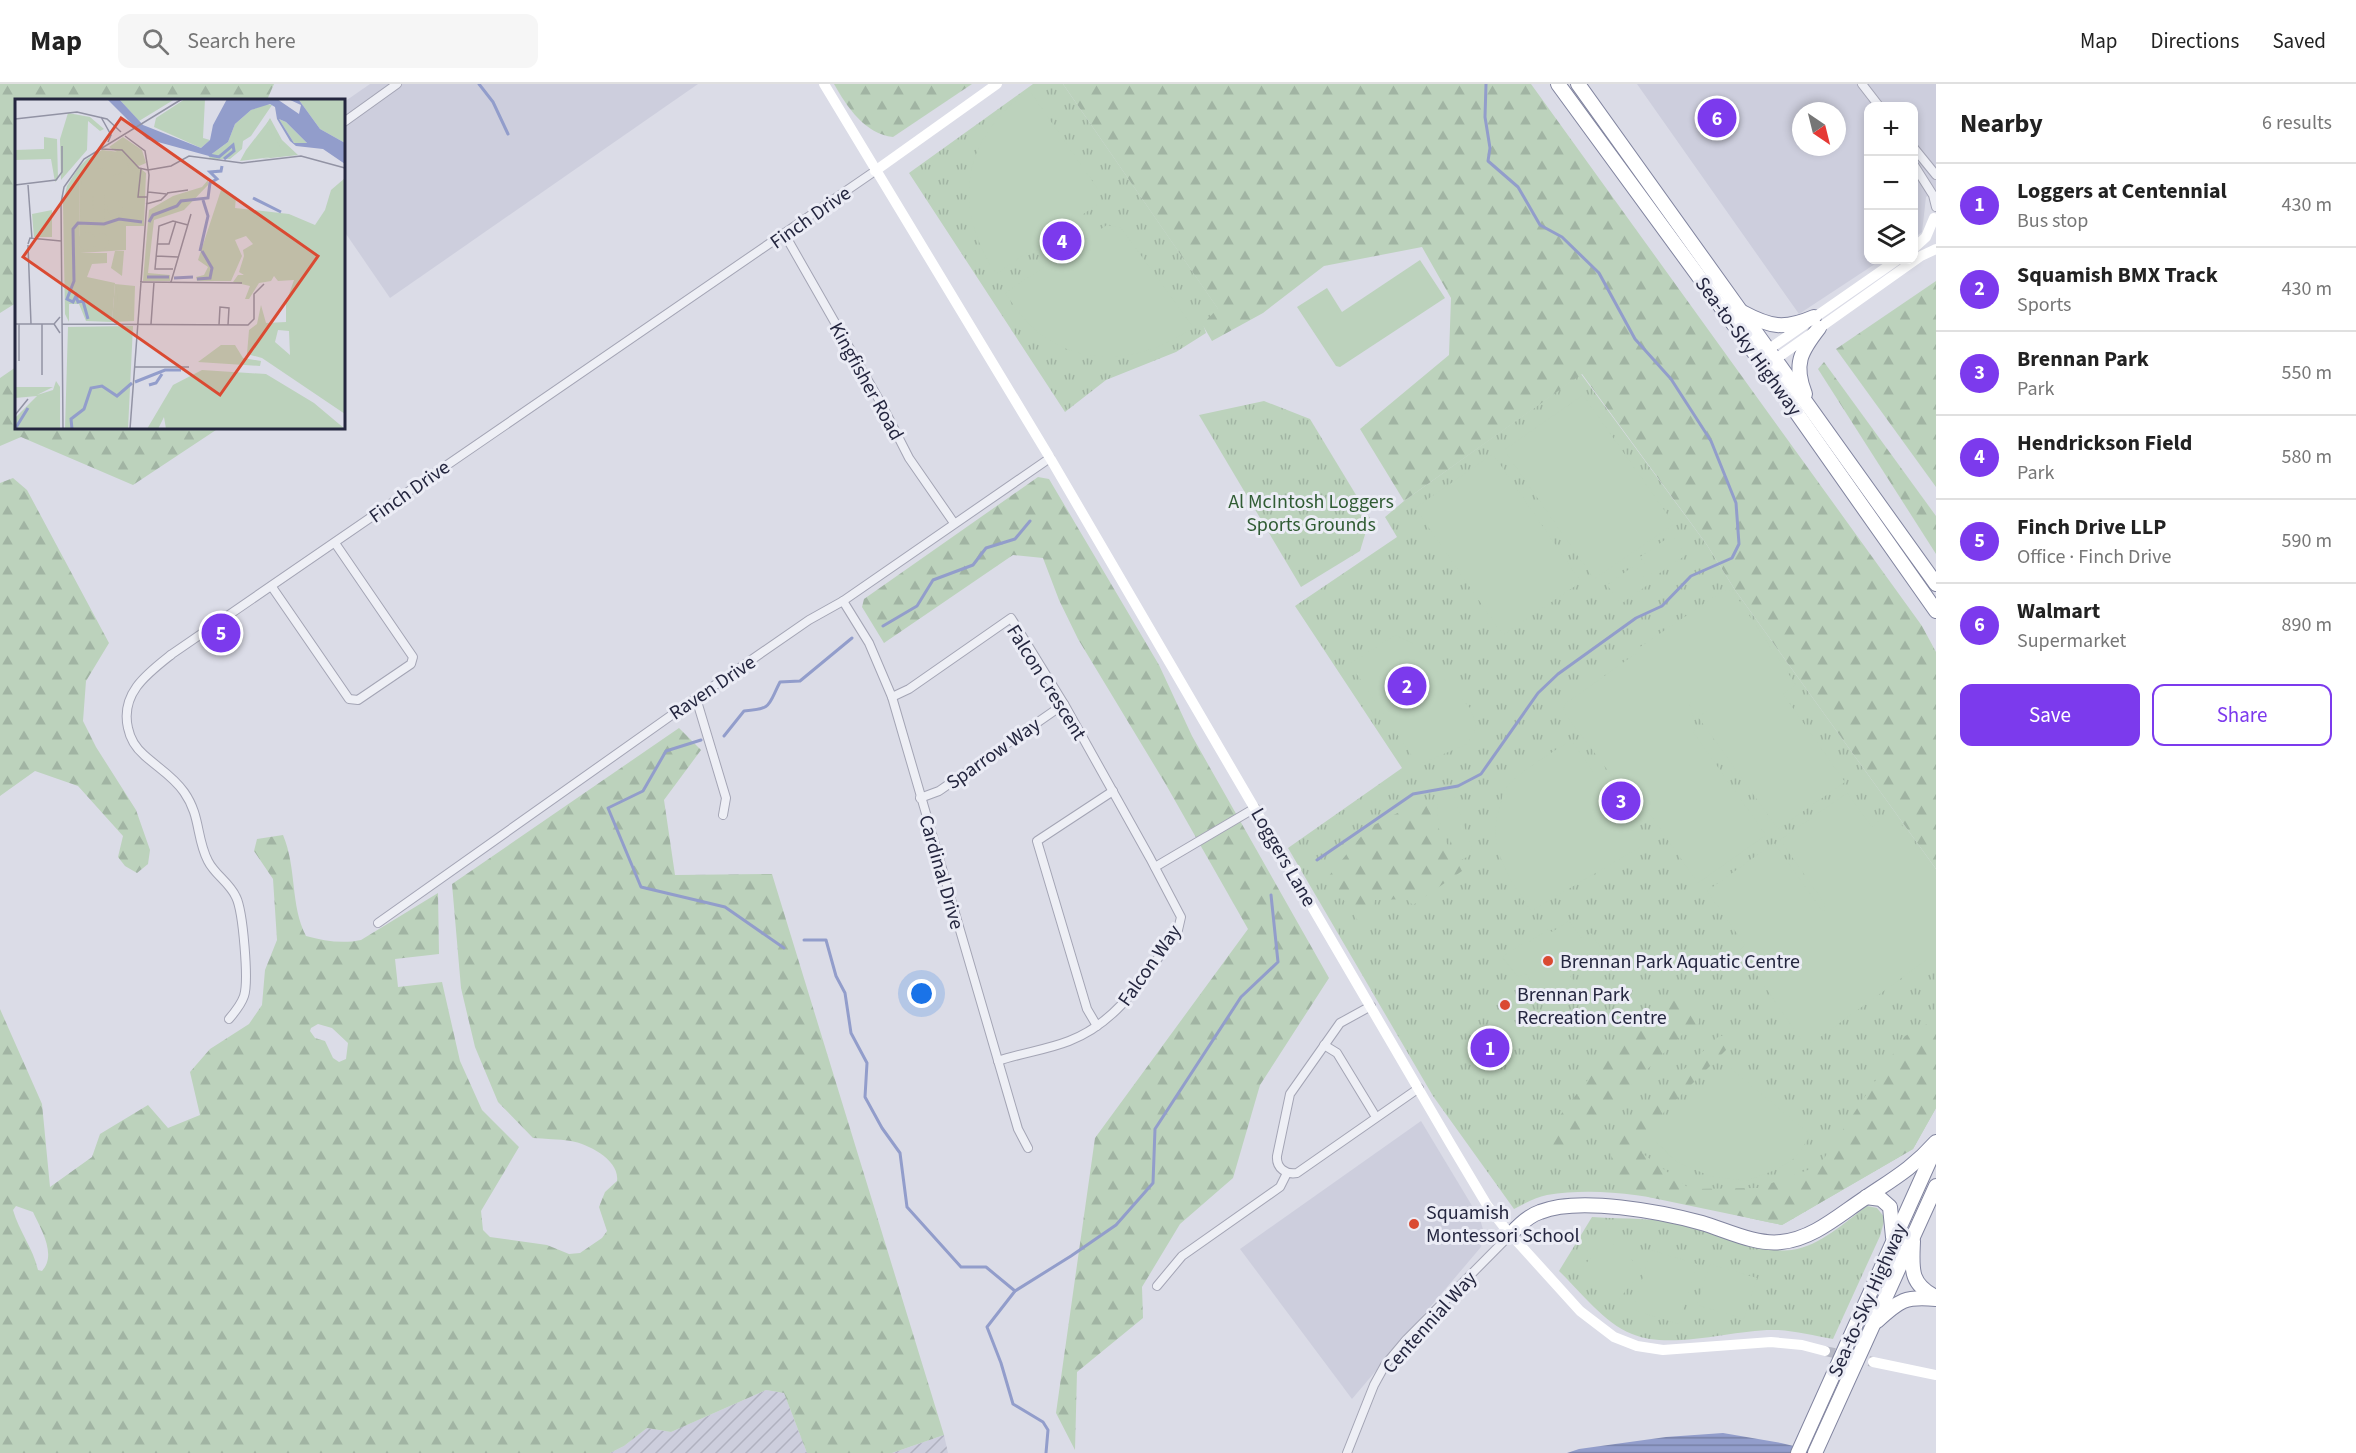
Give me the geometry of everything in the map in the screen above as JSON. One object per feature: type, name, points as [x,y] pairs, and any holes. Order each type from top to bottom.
[{"type":"highway","name":"Sea-to-Sky Highway","points":[[1558,84],[1766,358],[1936,610]]},
{"type":"highway","name":"Sea-to-Sky Highway","points":[[1578,84],[1740,311],[1766,358]]},
{"type":"highway","points":[[1740,311],[1766,323],[1782,326],[1817,322]]},
{"type":"highway","points":[[1813,412],[1799,379],[1799,363],[1817,322]]},
{"type":"highway","points":[[1766,358],[1813,412]]},
{"type":"highway","name":"Sea-to-Sky Highway","points":[[1813,412],[1936,584]]},
{"type":"highway","points":[[1511,1234],[1523,1221],[1540,1211],[1568,1206],[1588,1206],[1646,1211],[1767,1242],[1781,1242],[1813,1232],[1895,1179],[1919,1161],[1936,1142]]},
{"type":"highway","name":"Sea-to-Sky Highway","points":[[1798,1453],[1936,1146]]},
{"type":"highway","name":"Sea-to-Sky Highway","points":[[1815,1453],[1936,1186]]},
{"type":"highway","points":[[1866,1197],[1881,1199],[1890,1207],[1893,1243]]},
{"type":"highway","points":[[1913,1236],[1912,1273],[1923,1291],[1936,1298]]},
{"type":"highway","points":[[1872,1327],[1895,1304],[1913,1297],[1936,1298]]},
{"type":"street","points":[[345,121],[397,84]]},
{"type":"street","name":"Loggers Lane","points":[[824,84],[1050,458],[1487,1205],[1511,1234]]},
{"type":"street","name":"Finch Drive","points":[[229,1019],[240,1005],[246,988],[239,905],[231,888],[208,861],[198,819],[189,798],[171,776],[138,749],[128,729],[127,712],[131,694],[143,678],[172,654],[785,235],[997,84]]},
{"type":"street","points":[[1862,84],[1876,102]]},
{"type":"street","points":[[1918,153],[1936,175]]},
{"type":"street","points":[[1918,171],[1933,195],[1936,215],[1926,237],[1918,244]]},
{"type":"street","name":"Kingfisher Road","points":[[785,235],[882,405],[909,458],[954,523]]},
{"type":"street","points":[[1766,358],[1817,322],[1921,256],[1936,249]]},
{"type":"street","points":[[1817,322],[1891,264]]},
{"type":"street","name":"Raven Drive","points":[[378,923],[696,698],[809,620],[843,601],[1050,458]]},
{"type":"street","points":[[272,587],[349,699],[358,700],[411,664],[413,657],[335,543]]},
{"type":"street","name":"Cardinal Drive","points":[[843,601],[869,643],[892,698],[1018,1129],[1028,1148]]},
{"type":"street","name":"Falcon Crescent","points":[[892,698],[909,689],[1011,618],[1064,704],[1155,867]]},
{"type":"street","points":[[696,698],[726,798],[723,815]]},
{"type":"street","name":"Sparrow Way","points":[[920,798],[939,791],[1064,704]]},
{"type":"street","points":[[1097,1026],[1087,1009],[1037,842],[1113,791]]},
{"type":"street","points":[[1155,867],[1255,808]]},
{"type":"street","name":"Falcon Way","points":[[998,1061],[1069,1041],[1097,1026],[1124,1004],[1178,930],[1180,923],[1179,910],[1155,867]]},
{"type":"street","points":[[1371,1005],[1340,1023],[1288,1098],[1276,1161],[1287,1173],[1297,1173],[1419,1089]]},
{"type":"street","points":[[1324,1045],[1337,1053],[1376,1117]]},
{"type":"street","points":[[1157,1286],[1182,1256],[1280,1187],[1287,1173]]},
{"type":"street","points":[[1511,1234],[1586,1317],[1626,1343],[1650,1349],[1680,1350],[1771,1342],[1802,1345],[1825,1351]]},
{"type":"street","name":"Centennial Way","points":[[1347,1453],[1374,1384],[1385,1365],[1406,1340],[1511,1234]]},
{"type":"street","points":[[1873,1362],[1936,1375]]},
{"type":"shaded area","points":[[370,84],[698,84],[390,298],[345,232],[345,101]]},
{"type":"shaded area","points":[[1637,84],[1936,84],[1936,190],[1926,197],[1922,232],[1918,235],[1918,102],[1864,102],[1864,264],[1875,264],[1799,314]]},
{"type":"shaded area","points":[[1421,1121],[1480,1219],[1484,1233],[1481,1247],[1352,1399],[1240,1249]]},
{"type":"shaded area","points":[[766,1390],[784,1393],[807,1453],[610,1453],[624,1446],[647,1428],[671,1432]]},
{"type":"shaded area","points":[[944,1435],[948,1453],[892,1453]]},
{"type":"green space","points":[[0,84],[274,84],[267,99],[15,99],[15,304],[0,313]]},
{"type":"green space","points":[[834,84],[972,84],[893,137],[883,135],[865,125],[851,110]]},
{"type":"green space","points":[[1033,84],[1063,84],[1219,310],[1203,324],[1206,333],[1176,352],[1106,380],[1065,412],[909,173]]},
{"type":"green space","points":[[1063,84],[1531,84],[1922,626],[1936,652],[1936,869],[1735,590],[1707,545],[1582,374],[1404,501],[1360,429],[1449,355],[1451,298],[1422,247],[1324,266],[1263,313],[1212,341],[1202,324],[1218,309]]},
{"type":"green space","points":[[1029,90],[1100,192],[1098,204],[996,274],[982,248],[973,223],[969,198],[970,174],[977,152],[989,130],[1006,109]]},
{"type":"green space","points":[[1107,225],[1121,228],[1193,327],[1154,348],[1133,354],[1111,356],[1090,355],[1069,350],[1049,340],[1024,319],[1005,293]]},
{"type":"green space","points":[[1420,260],[1445,298],[1340,367],[1336,366],[1297,307],[1327,288],[1342,312]]},
{"type":"green space","points":[[1936,281],[1936,487],[1836,349]]},
{"type":"green space","points":[[1824,362],[1936,516],[1936,554],[1818,369]]},
{"type":"green space","points":[[15,368],[15,429],[217,429],[133,485],[21,437],[0,446],[0,378]]},
{"type":"green space","points":[[1581,374],[1707,545],[1735,590],[1936,869],[1936,1108],[1913,1149],[1782,1225],[1695,1205],[1605,1192],[1547,1195],[1514,1209],[1433,1096],[1288,848],[1402,768],[1295,606],[1397,537],[1385,517],[1404,501]]},
{"type":"green space","points":[[1583,395],[1674,524],[1594,579],[1504,450]]},
{"type":"green space","name":"Al McIntosh Loggers Sports Grounds","points":[[1264,401],[1310,419],[1370,518],[1360,551],[1301,587],[1199,415]]},
{"type":"green space","points":[[1493,454],[1581,582],[1503,635],[1415,508]]},
{"type":"green space","points":[[1038,477],[1049,479],[1159,665],[1192,736],[1329,978],[1260,1085],[1233,1178],[1180,1224],[1142,1287],[1143,1318],[1077,1372],[1075,1450],[1056,1413],[1095,1138],[1248,929],[1165,783],[1078,639],[1059,600],[1043,558],[1013,555],[884,643],[862,607],[864,599]]},
{"type":"green space","points":[[13,478],[27,490],[109,643],[86,681],[83,721],[96,747],[136,810],[150,850],[148,864],[137,873],[125,866],[118,857],[123,836],[78,786],[35,771],[0,796],[0,483]]},
{"type":"green space","points":[[1672,535],[1686,555],[1654,577],[1640,557]]},
{"type":"green space","points":[[1635,565],[1649,584],[1621,604],[1607,585]]},
{"type":"green space","points":[[1732,590],[1796,685],[1783,694],[1845,782],[1778,829],[1698,717],[1708,710],[1698,708],[1689,702],[1696,727],[1693,732],[1766,835],[1698,883],[1640,800],[1633,804],[1563,711],[1565,704],[1638,652],[1637,649],[1723,591]]},
{"type":"green space","points":[[1395,635],[1412,643],[1470,708],[1476,724],[1474,734],[1467,744],[1418,765],[1350,664]]},
{"type":"green space","points":[[679,728],[701,750],[664,800],[675,875],[772,874],[944,1435],[892,1453],[807,1453],[784,1393],[766,1390],[671,1432],[647,1428],[624,1446],[610,1453],[0,1453],[0,1009],[42,1104],[50,1187],[92,1157],[100,1134],[148,1105],[168,1128],[200,1115],[190,1072],[210,1049],[249,1024],[262,1005],[265,970],[277,940],[273,879],[254,851],[257,839],[283,835],[290,860],[298,912],[306,936],[347,942],[361,940],[438,893],[439,954],[395,959],[398,987],[442,982],[460,1061],[482,1110],[519,1147],[481,1211],[483,1230],[490,1237],[547,1245],[569,1254],[580,1253],[602,1238],[607,1231],[599,1207],[605,1192],[617,1181],[617,1173],[613,1166],[594,1149],[578,1143],[533,1138],[498,1102],[475,1047],[461,988],[452,884]],"holes":[[[318,1024],[332,1028],[348,1043],[346,1059],[339,1062],[333,1058],[325,1041],[315,1038],[310,1031]],[[16,1206],[33,1212],[43,1234],[48,1257],[42,1271],[38,1270],[16,1218],[13,1210]]]},
{"type":"green space","points":[[1571,740],[1640,840],[1640,847],[1531,911],[1508,875],[1498,850],[1496,823],[1499,809],[1504,791],[1509,784]]},
{"type":"green space","points":[[1847,793],[1872,827],[1891,810],[1936,873],[1936,953],[1812,1043],[1802,1041],[1740,950],[1745,945],[1707,891],[1774,843],[1824,913],[1825,904],[1780,840]]},
{"type":"green space","points":[[1447,797],[1454,797],[1472,848],[1469,856],[1461,860],[1438,819],[1437,804]]},
{"type":"green space","points":[[1423,800],[1462,871],[1413,905],[1406,899],[1375,900],[1367,934],[1328,877],[1368,828]]},
{"type":"green space","name":"Brennan Park Aquatic Centre","points":[[1569,921],[1582,939],[1591,933],[1604,953],[1570,976],[1574,982],[1544,1001],[1525,973],[1518,977],[1502,957],[1527,940],[1529,942],[1549,929],[1552,932]]},
{"type":"green space","points":[[1674,997],[1685,997],[1699,1015],[1699,1023],[1682,1035],[1560,1156],[1546,1140],[1548,1131],[1621,1037]]},
{"type":"green space","points":[[1936,1019],[1936,1108],[1913,1149],[1782,1225],[1648,1197],[1609,1173],[1613,1148],[1641,1110],[1718,1037],[1727,1034],[1729,1047],[1664,1112],[1642,1153],[1690,1189],[1758,1188],[1819,1166],[1905,1036]]},
{"type":"green space","points":[[1730,1068],[1811,1135],[1795,1158],[1778,1169],[1746,1181],[1710,1176],[1677,1162],[1656,1142]]},
{"type":"green space","points":[[1867,1206],[1877,1208],[1885,1218],[1880,1236],[1833,1339],[1799,1332],[1761,1330],[1685,1340],[1648,1339],[1632,1334],[1612,1322],[1559,1271],[1592,1217],[1681,1223],[1755,1246],[1792,1250],[1822,1239]]},
{"type":"green space","points":[[1607,1238],[1640,1267],[1641,1272],[1615,1304],[1579,1272]]},
{"type":"green space","points":[[1651,1250],[1697,1264],[1679,1324],[1633,1310]]},
{"type":"green space","points":[[1710,1264],[1757,1278],[1744,1319],[1697,1305]]},
{"type":"water","points":[[1723,1433],[1823,1453],[1567,1453],[1579,1449],[1666,1437]]},
{"type":"waterway","points":[[479,84],[493,102],[508,134]]},
{"type":"waterway","points":[[1317,860],[1413,794],[1458,786],[1481,774],[1538,693],[1558,674],[1636,618],[1662,606],[1691,576],[1732,558],[1739,544],[1736,503],[1711,441],[1671,379],[1635,339],[1599,273],[1562,237],[1540,225],[1518,187],[1488,161],[1490,148],[1485,117],[1486,84]]},
{"type":"waterway","points":[[883,626],[917,606],[933,580],[973,565],[986,548],[1015,539],[1030,521]]},
{"type":"waterway","points":[[724,736],[744,711],[765,707],[771,701],[780,682],[800,681],[852,638]]},
{"type":"waterway","points":[[701,740],[666,751],[643,791],[608,808],[641,887],[725,907],[784,948]]},
{"type":"waterway","points":[[1046,1453],[1048,1430],[1043,1422],[1013,1404],[987,1327],[1015,1291],[1116,1225],[1153,1183],[1155,1129],[1241,997],[1278,962],[1271,895]]},
{"type":"waterway","points":[[804,940],[826,940],[836,976],[845,993],[851,1033],[867,1063],[865,1097],[882,1128],[900,1153],[907,1207],[961,1267],[986,1267],[1015,1291]]},
{"type":"tunnel","points":[[1825,1351],[1873,1362]]},
{"type":"place","name":"Walmart","points":[[1717,118]]},
{"type":"place","name":"Hendrickson Field","points":[[1062,241]]},
{"type":"place","name":"Finch Drive LLP","points":[[221,633]]},
{"type":"place","name":"Squamish BMX Track","points":[[1407,686]]},
{"type":"place","name":"Brennan Park","points":[[1621,801]]},
{"type":"place","name":"Brennan Park Aquatic Centre","points":[[1548,961]]},
{"type":"place","name":"Brennan Park Recreation Centre","points":[[1505,1005]]},
{"type":"place","name":"Loggers at Centennial","points":[[1490,1048]]},
{"type":"place","name":"Squamish Montessori School","points":[[1414,1224]]}]
